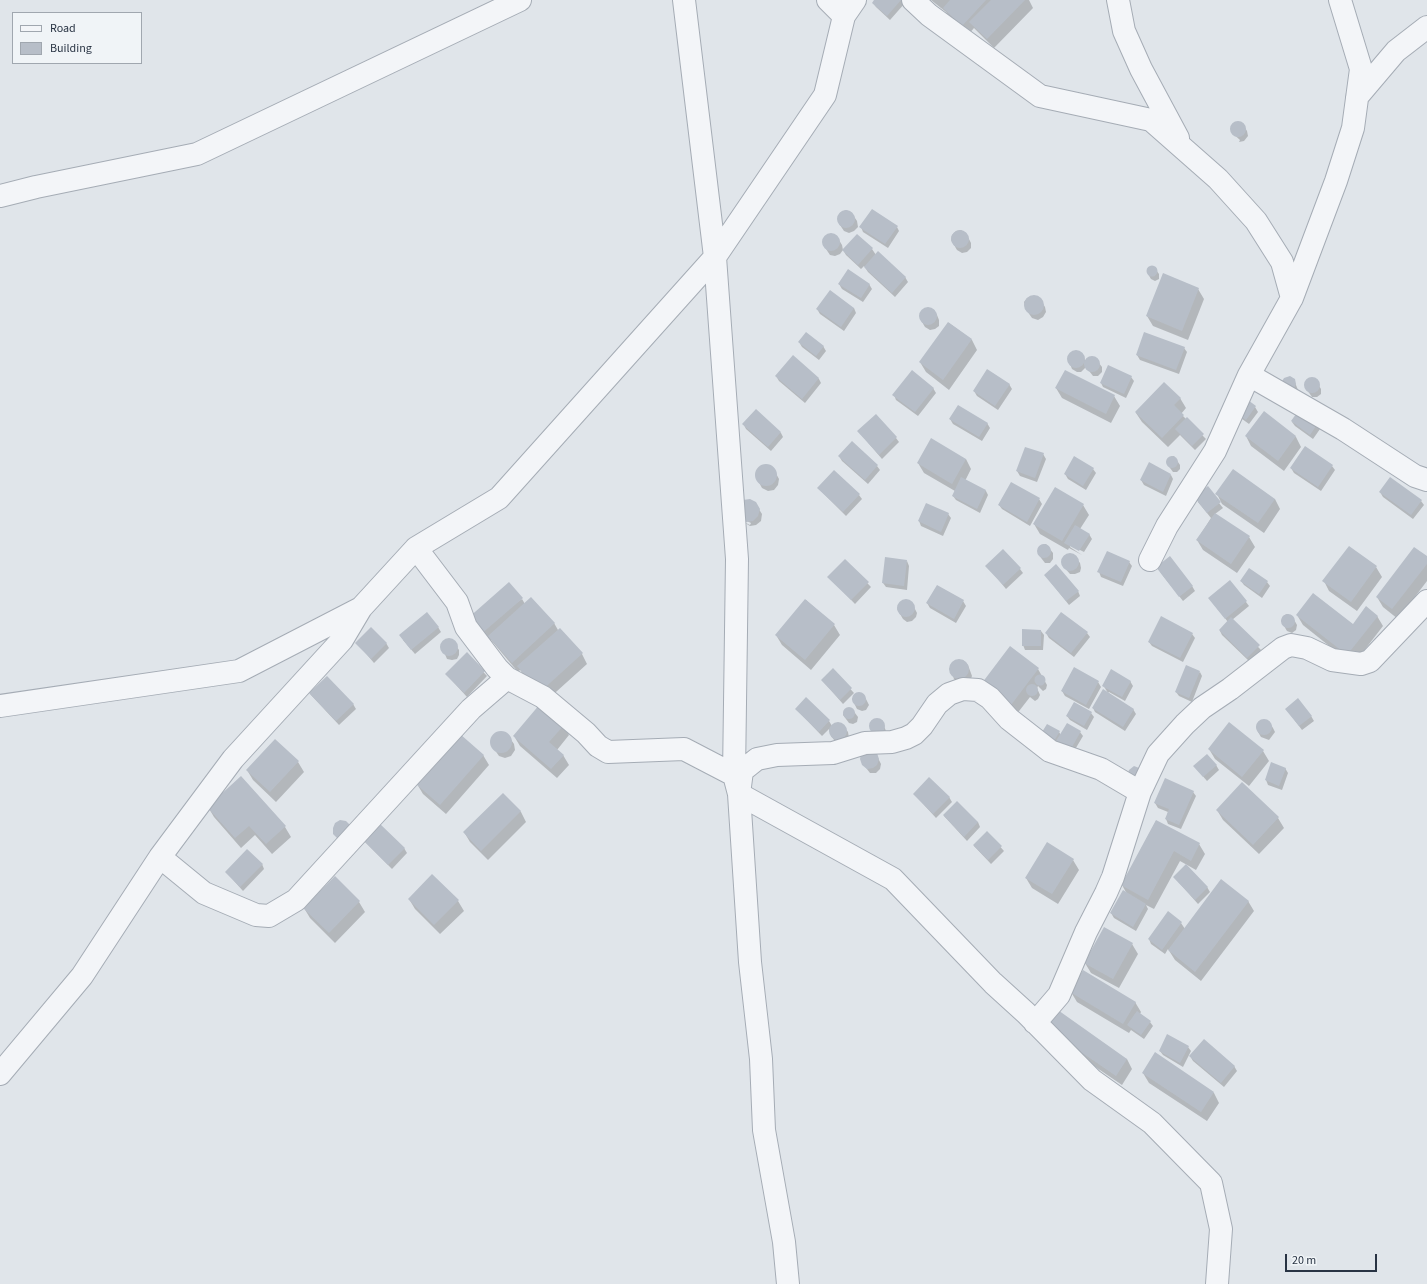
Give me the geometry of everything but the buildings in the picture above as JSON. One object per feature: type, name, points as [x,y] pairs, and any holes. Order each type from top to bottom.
[{"type":"street","points":[[0,196],[36,187],[197,154],[520,0]]},
{"type":"street","points":[[684,0],[715,257],[737,559],[737,785],[750,962],[761,1059],[764,1130],[784,1242],[788,1284]]},
{"type":"street","points":[[0,1074],[82,976],[160,857],[233,760],[342,640],[362,608],[416,548],[500,498],[715,257],[825,95],[849,8],[828,0]]},
{"type":"street","points":[[913,0],[929,15],[1040,96],[1151,120],[1218,179],[1256,221],[1282,262],[1292,298]]},
{"type":"street","points":[[1118,0],[1124,31],[1141,69],[1184,150]]},
{"type":"street","points":[[1150,560],[1166,526],[1215,451],[1249,375],[1292,298],[1351,136],[1361,69],[1340,0]]},
{"type":"street","points":[[1357,97],[1396,51],[1427,27]]},
{"type":"street","points":[[1249,375],[1343,429],[1415,476],[1427,480]]},
{"type":"street","points":[[416,548],[457,602],[466,627],[487,658],[507,678],[543,697],[586,733],[598,746],[608,752],[684,749],[737,785],[893,879],[993,983],[1036,1023],[1092,1080],[1152,1123],[1211,1183],[1221,1229],[1216,1284]]},
{"type":"street","points":[[1036,1023],[1059,995],[1086,932],[1106,893],[1140,792],[1158,754],[1185,724],[1202,708],[1230,689],[1283,648],[1291,644],[1307,648],[1332,660],[1361,664],[1370,661],[1427,601]]},
{"type":"street","points":[[0,706],[239,671],[362,608]]},
{"type":"street","points":[[160,857],[204,893],[256,915],[269,916],[296,900],[471,709],[507,678]]},
{"type":"street","points":[[737,785],[742,771],[757,759],[777,755],[834,753],[865,743],[892,742],[906,738],[914,734],[922,726],[937,704],[949,694],[963,689],[978,690],[990,698],[1020,728],[1050,751],[1101,769],[1140,792]]}]
